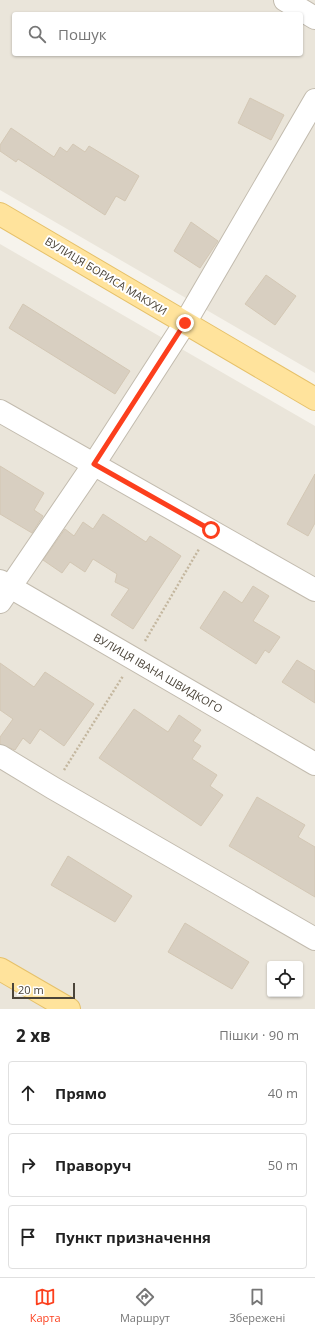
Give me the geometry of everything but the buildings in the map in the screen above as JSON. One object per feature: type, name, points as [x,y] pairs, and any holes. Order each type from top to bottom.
[{"type":"main road","name":"ВУЛИЦЯ БОРИСА МАКУХИ","points":[[0,214],[315,399]]},
{"type":"main road","points":[[0,969],[69,1009]]},
{"type":"street","points":[[285,0],[315,18]]},
{"type":"street","points":[[3,590],[94,464],[185,323],[315,100]]},
{"type":"street","points":[[0,411],[315,590]]},
{"type":"street","name":"ВУЛИЦЯ ІВАНА ШВИДКОГО","points":[[3,590],[315,764]]},
{"type":"street","points":[[0,756],[315,939]]},
{"type":"shaded area","points":[[0,0],[315,0],[315,373],[0,190]]},
{"type":"shaded area","points":[[0,244],[315,426],[315,1009],[0,1009]]},
{"type":"route","points":[[185,323],[94,464],[211,530]]}]
